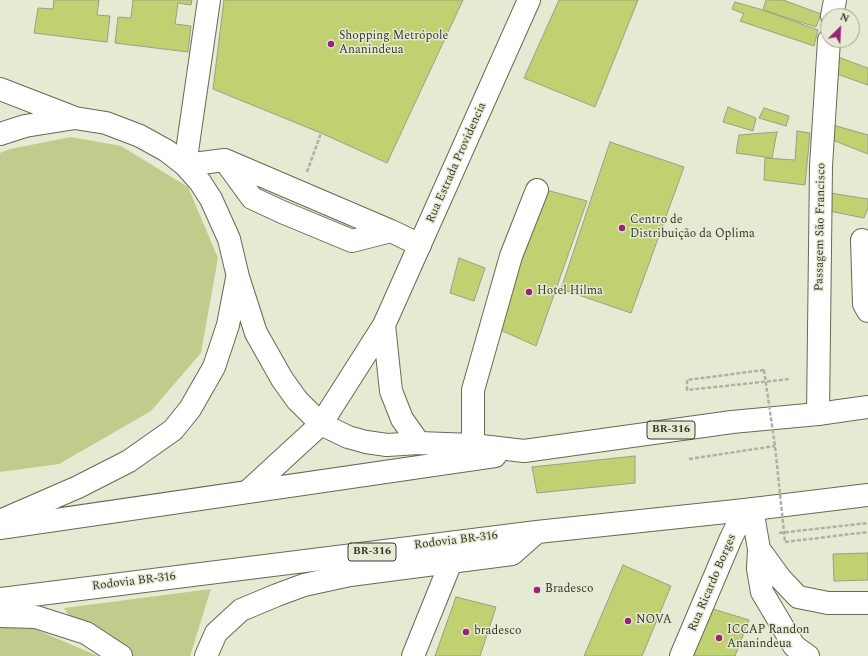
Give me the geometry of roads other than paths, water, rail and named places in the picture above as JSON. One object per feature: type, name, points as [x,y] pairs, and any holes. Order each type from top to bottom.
[{"type":"main road","points":[[185,165],[209,0]]},
{"type":"main road","name":"Rua Estrada Providencia","points":[[247,492],[321,424],[384,325],[529,0]]},
{"type":"main road","name":"Passagem São Francisco","points":[[818,414],[822,166],[829,48]]},
{"type":"main road","points":[[0,89],[75,118],[106,123],[140,136],[167,151],[185,165],[200,182],[211,199],[229,239],[238,277],[259,340],[282,379],[297,400],[321,424],[348,437],[366,442],[387,445],[419,443],[474,452]]},
{"type":"main road","points":[[0,134],[25,126],[75,118]]},
{"type":"main road","points":[[185,165],[225,160],[252,198],[352,241],[390,231],[420,245]]},
{"type":"main road","points":[[474,452],[473,390],[511,256],[537,190]]},
{"type":"main road","points":[[862,240],[864,304],[868,311]]},
{"type":"main road","points":[[0,521],[78,487],[129,461],[173,430],[190,409],[214,367],[228,325],[238,277]]},
{"type":"main road","points":[[384,325],[391,391],[402,419],[419,443]]},
{"type":"main road","name":"BR-316","points":[[474,452],[524,451],[732,422],[818,414],[868,407]]},
{"type":"main road","points":[[0,528],[247,492],[474,452]]},
{"type":"main road","name":"BR-316","points":[[749,509],[868,496]]},
{"type":"main road","points":[[749,509],[759,549],[758,569],[762,592],[794,646],[808,656]]},
{"type":"main road","name":"Rodovia BR-316","points":[[0,599],[537,532],[749,509]]},
{"type":"main road","name":"Rua Ricardo Borges","points":[[681,656],[731,538],[749,509]]},
{"type":"main road","points":[[206,656],[216,633],[241,610],[277,595],[304,585],[350,576],[512,554],[537,532]]},
{"type":"main road","points":[[759,549],[780,578],[798,597],[828,604],[868,603]]},
{"type":"main road","points":[[413,656],[451,562]]},
{"type":"main road","points":[[0,616],[36,617],[86,633],[120,656]]},
{"type":"place","name":"Shopping Metrópole Ananindeua","points":[[331,44]]},
{"type":"place","name":"Centro de Distribuição da Oplima","points":[[622,228]]},
{"type":"place","name":"Hotel Hilma","points":[[529,292]]},
{"type":"place","name":"Bradesco","points":[[537,590]]},
{"type":"place","name":"NOVA","points":[[628,621]]},
{"type":"place","name":"bradesco","points":[[466,632]]},
{"type":"place","name":"ICCAP Randon Ananindeua","points":[[719,638]]}]
